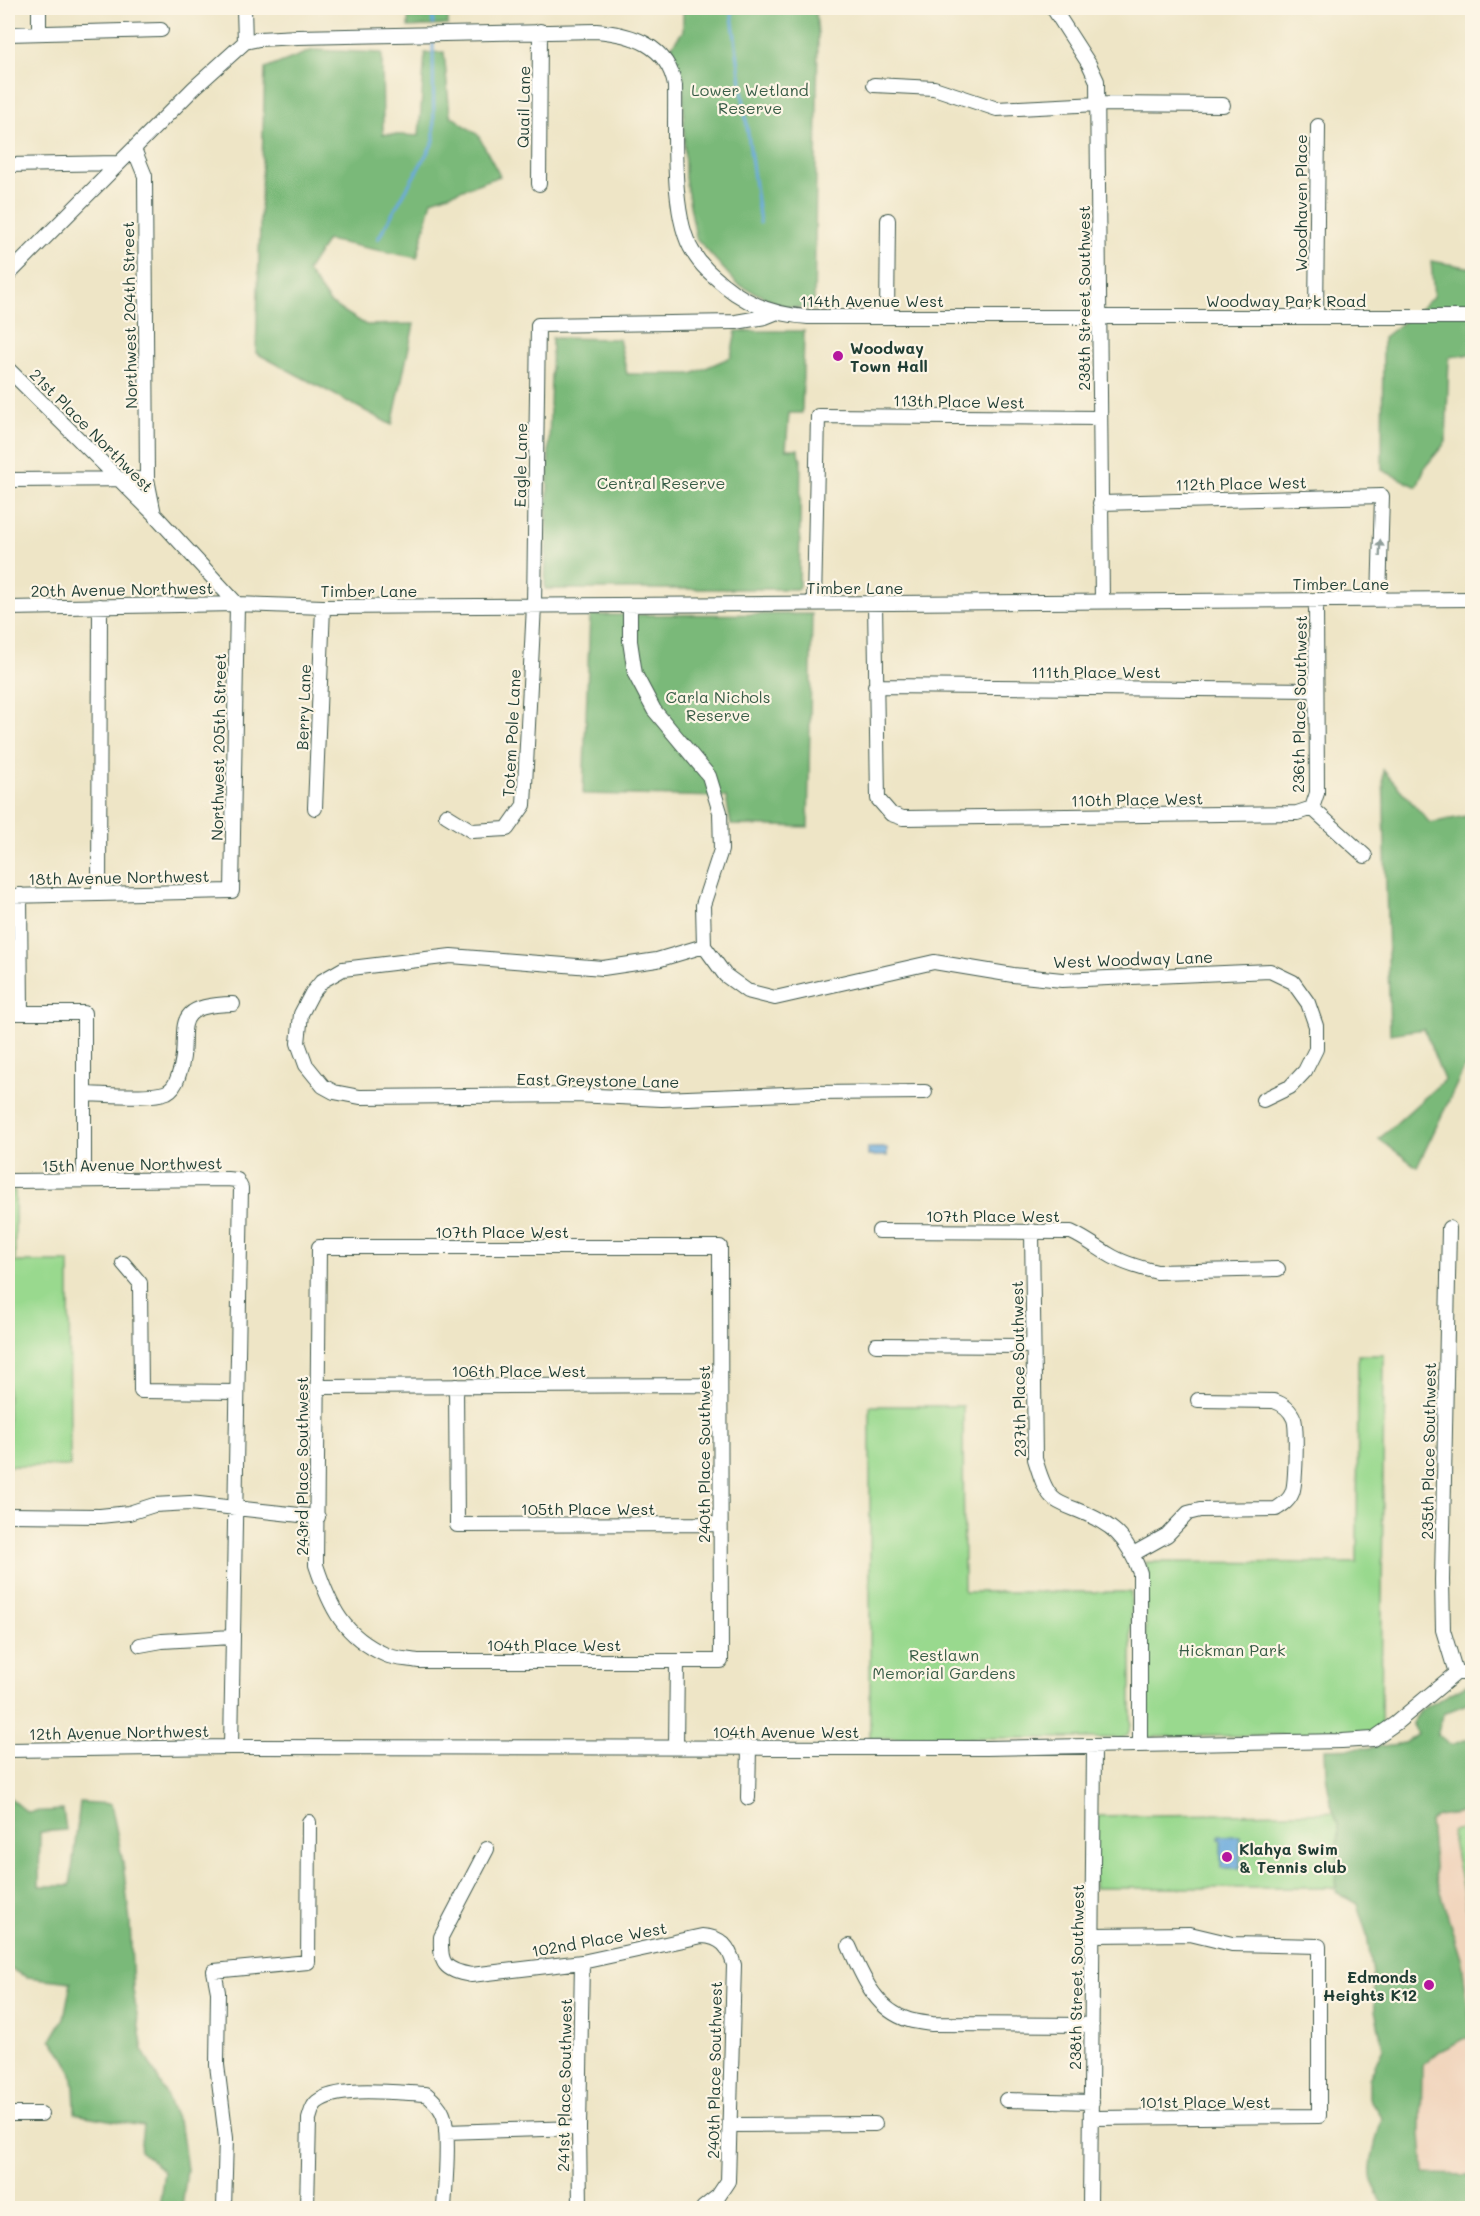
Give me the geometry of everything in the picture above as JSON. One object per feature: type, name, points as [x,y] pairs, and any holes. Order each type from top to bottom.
[{"type":"street","points":[[39,8],[39,33]]},
{"type":"street","points":[[244,8],[244,42]]},
{"type":"street","name":"238th Street Southwest","points":[[1053,8],[1089,64],[1097,81],[1102,601]]},
{"type":"street","points":[[8,34],[161,30]]},
{"type":"street","points":[[8,275],[118,163],[244,42],[298,37],[540,31],[618,32],[647,44],[667,62],[673,72],[678,209],[683,232],[692,251],[706,270],[730,291],[775,313]]},
{"type":"street","name":"Quail Lane","points":[[538,184],[540,31]]},
{"type":"street","points":[[874,85],[934,88],[997,109],[1098,104],[1223,105]]},
{"type":"street","name":"Woodhaven Place","points":[[1316,316],[1318,126]]},
{"type":"street","name":"Northwest 204th Street","points":[[134,149],[145,176],[147,479],[153,513]]},
{"type":"street","points":[[8,165],[118,163]]},
{"type":"street","points":[[887,317],[888,220]]},
{"type":"street","name":"114th Avenue West","points":[[538,325],[736,322],[765,318],[775,313],[808,318],[1099,316]]},
{"type":"street","name":"Woodway Park Road","points":[[1099,316],[1473,317]]},
{"type":"street","name":"Eagle Lane","points":[[534,605],[538,325]]},
{"type":"street","name":"21st Place Northwest","points":[[8,369],[153,513]]},
{"type":"street","name":"113th Place West","points":[[814,603],[818,416],[1100,418]]},
{"type":"street","points":[[8,480],[147,479]]},
{"type":"street","name":"112th Place West","points":[[1100,503],[1382,496],[1379,600]]},
{"type":"street","points":[[153,513],[237,604]]},
{"type":"street","name":"Timber Lane","points":[[237,604],[323,607],[1473,599]]},
{"type":"street","name":"236th Place Southwest","points":[[1312,808],[1317,793],[1316,600]]},
{"type":"street","points":[[875,603],[875,686]]},
{"type":"street","name":"20th Avenue Northwest","points":[[8,608],[237,604]]},
{"type":"street","name":"Northwest 205th Street","points":[[232,891],[237,604]]},
{"type":"street","name":"Totem Pole Lane","points":[[446,815],[472,831],[507,829],[524,805],[534,605]]},
{"type":"street","points":[[630,605],[630,641],[635,674],[654,710],[709,776],[720,812],[721,850],[703,905],[704,946]]},
{"type":"street","points":[[99,894],[100,606]]},
{"type":"street","name":"Berry Lane","points":[[315,808],[323,607]]},
{"type":"street","name":"111th Place West","points":[[875,686],[1316,690]]},
{"type":"street","name":"110th Place West","points":[[875,686],[878,799],[891,814],[903,818],[1297,813],[1312,808]]},
{"type":"street","points":[[1312,808],[1365,856]]},
{"type":"street","name":"18th Avenue Northwest","points":[[14,895],[232,891]]},
{"type":"street","points":[[14,895],[14,1013],[84,1013],[84,1180]]},
{"type":"street","name":"East Greystone Lane","points":[[704,946],[657,960],[603,968],[451,956],[343,969],[322,981],[312,993],[301,1014],[298,1042],[306,1065],[322,1086],[334,1092],[360,1098],[575,1095],[662,1099],[812,1093],[925,1092]]},
{"type":"street","name":"West Woodway Lane","points":[[704,946],[724,975],[747,991],[775,998],[934,962],[1013,975],[1062,980],[1270,971],[1293,982],[1308,1003],[1316,1026],[1316,1049],[1305,1071],[1290,1087],[1263,1100]]},
{"type":"street","points":[[84,1094],[166,1092],[172,1088],[179,1075],[184,1024],[190,1013],[213,1004],[233,1004]]},
{"type":"street","name":"15th Avenue Northwest","points":[[8,1181],[237,1180],[241,1188],[237,1392]]},
{"type":"street","name":"235th Place Southwest","points":[[1449,1228],[1442,1580],[1443,1630],[1456,1673]]},
{"type":"street","name":"107th Place West","points":[[879,1231],[1071,1232],[1138,1268],[1157,1272],[1278,1269]]},
{"type":"street","name":"237th Place Southwest","points":[[1032,1231],[1035,1459],[1043,1482],[1052,1498],[1110,1526],[1124,1538],[1133,1554],[1140,1573],[1140,1744]]},
{"type":"street","name":"107th Place West","points":[[319,1247],[720,1247]]},
{"type":"street","name":"243rd Place Southwest","points":[[319,1247],[316,1565],[327,1599],[345,1626],[361,1641],[388,1656]]},
{"type":"street","name":"240th Place Southwest","points":[[720,1247],[721,1661]]},
{"type":"street","points":[[123,1263],[140,1282],[141,1391],[237,1392],[231,1747]]},
{"type":"street","points":[[876,1345],[1033,1346]]},
{"type":"street","name":"106th Place West","points":[[318,1387],[720,1385]]},
{"type":"street","name":"105th Place West","points":[[456,1386],[457,1525],[720,1524]]},
{"type":"street","points":[[1133,1554],[1167,1535],[1188,1513],[1200,1510],[1276,1509],[1285,1504],[1292,1494],[1295,1482],[1295,1420],[1283,1404],[1274,1401],[1198,1400]]},
{"type":"street","points":[[8,1515],[100,1516],[129,1513],[154,1505],[189,1503],[318,1517]]},
{"type":"street","points":[[140,1646],[162,1641],[232,1637]]},
{"type":"street","name":"104th Place West","points":[[388,1656],[418,1661],[721,1661]]},
{"type":"street","points":[[676,1747],[677,1661]]},
{"type":"street","points":[[1456,1673],[1473,1673]]},
{"type":"street","name":"104th Avenue West","points":[[231,1747],[1094,1746],[1342,1741],[1373,1739],[1456,1673]]},
{"type":"street","name":"238th Street Southwest","points":[[1090,2208],[1094,1746]]},
{"type":"street","name":"12th Avenue Northwest","points":[[8,1750],[231,1747]]},
{"type":"street","points":[[748,1798],[749,1747]]},
{"type":"street","points":[[224,2208],[226,2138],[217,2065],[218,1992],[214,1971],[308,1962],[309,1822]]},
{"type":"street","name":"102nd Place West","points":[[487,1849],[441,1937],[440,1953],[444,1965],[455,1972],[471,1975],[582,1962],[702,1936],[714,1936],[724,1944]]},
{"type":"street","name":"101st Place West","points":[[1092,2118],[1318,2116],[1319,1946],[1232,1944],[1190,1934],[1093,1935]]},
{"type":"street","name":"240th Place Southwest","points":[[703,2208],[718,2196],[728,2181],[734,1965],[731,1954],[724,1944]]},
{"type":"street","points":[[849,1946],[864,1980],[874,1995],[885,2006],[908,2020],[932,2024],[1092,2025]]},
{"type":"street","name":"241st Place Southwest","points":[[580,2208],[582,1962]]},
{"type":"street","points":[[308,2208],[309,2119],[312,2108],[318,2101],[355,2091],[426,2094],[443,2113],[446,2132],[444,2208]]},
{"type":"street","points":[[1006,2100],[1092,2102]]},
{"type":"street","points":[[8,2114],[41,2114]]},
{"type":"street","points":[[730,2125],[875,2124]]},
{"type":"street","points":[[446,2132],[579,2128]]},
{"type":"shaded area","name":"Edmonds Heights K12","points":[[1389,1760],[1472,1761],[1472,2208],[1383,2208]]},
{"type":"green space","points":[[409,8],[448,8],[448,25],[408,27]]},
{"type":"green space","name":"Lower Wetland Reserve","points":[[683,8],[815,8],[818,32],[814,309],[785,307],[737,284],[696,238],[685,178],[683,76],[668,51],[683,31]]},
{"type":"green space","points":[[313,50],[382,53],[383,134],[419,136],[425,53],[444,52],[450,115],[478,135],[500,176],[432,200],[417,258],[327,240],[307,271],[330,303],[366,325],[414,324],[392,425],[256,353],[265,69]]},
{"type":"green space","points":[[1431,261],[1472,268],[1472,354],[1449,357],[1446,442],[1425,467],[1417,487],[1382,470],[1383,338],[1434,297]]},
{"type":"green space","name":"Central Reserve","points":[[736,331],[804,331],[802,413],[789,413],[786,449],[798,449],[799,458],[801,458],[799,589],[545,589],[552,338],[619,339],[627,374],[692,374],[731,357]]},
{"type":"green space","name":"Carla Nichols Reserve","points":[[812,614],[808,827],[731,825],[726,797],[583,794],[590,615]]},
{"type":"green space","points":[[1383,770],[1430,823],[1472,815],[1472,1052],[1417,1167],[1379,1139],[1444,1080],[1424,1029],[1390,1034]]},
{"type":"green space","points":[[8,1191],[15,1191],[15,1262],[69,1262],[70,1466],[8,1466]]},
{"type":"green space","name":"Hickman Park","points":[[1358,1355],[1384,1355],[1381,1728],[1370,1733],[1357,1734],[1145,1737],[1146,1562],[1357,1563]]},
{"type":"green space","name":"Restlawn Memorial Gardens","points":[[870,1406],[963,1406],[964,1592],[1131,1592],[1131,1724],[1128,1734],[1122,1738],[870,1738]]},
{"type":"green space","name":"Edmonds Heights K12","points":[[1466,1685],[1472,1686],[1472,1702],[1444,1713],[1437,1734],[1451,1745],[1472,1737],[1472,1811],[1437,1816],[1430,1821],[1435,1876],[1462,1962],[1472,2035],[1440,2051],[1422,2066],[1421,2133],[1424,2174],[1472,2175],[1472,2208],[1383,2208],[1371,2175],[1382,2118],[1369,2098],[1369,2079],[1383,2048],[1375,2010],[1373,1974],[1367,1935],[1357,1904],[1336,1892],[1338,1824],[1331,1804],[1325,1749],[1368,1748],[1405,1743],[1418,1734],[1412,1723],[1421,1710]]},
{"type":"green space","points":[[8,1796],[27,1812],[63,1810],[66,1830],[40,1832],[39,1886],[70,1886],[80,1802],[111,1804],[123,1863],[130,1922],[133,1990],[143,2051],[164,2090],[182,2133],[187,2170],[182,2208],[159,2208],[164,2171],[140,2151],[143,2126],[75,2114],[72,2074],[65,2059],[51,2040],[64,2018],[71,1982],[27,1977],[8,1968]]},
{"type":"green space","name":"Klahya Swim & Tennis club","points":[[1360,1812],[1360,1888],[1094,1888],[1094,1816]]},
{"type":"green space","points":[[1472,1827],[1472,1935],[1451,1831]]},
{"type":"water","points":[[868,1148],[887,1148],[887,1156],[868,1156]]},
{"type":"water","points":[[1219,1836],[1240,1836],[1240,1868],[1221,1868]]},
{"type":"waterway","points":[[432,8],[433,24]]},
{"type":"waterway","points":[[731,8],[760,223]]},
{"type":"waterway","points":[[378,239],[434,141],[433,44]]},
{"type":"place","name":"Woodway Town Hall","points":[[838,356]]},
{"type":"place","name":"Klahya Swim & Tennis club","points":[[1227,1857]]},
{"type":"place","name":"Edmonds Heights K12","points":[[1429,1985]]}]
